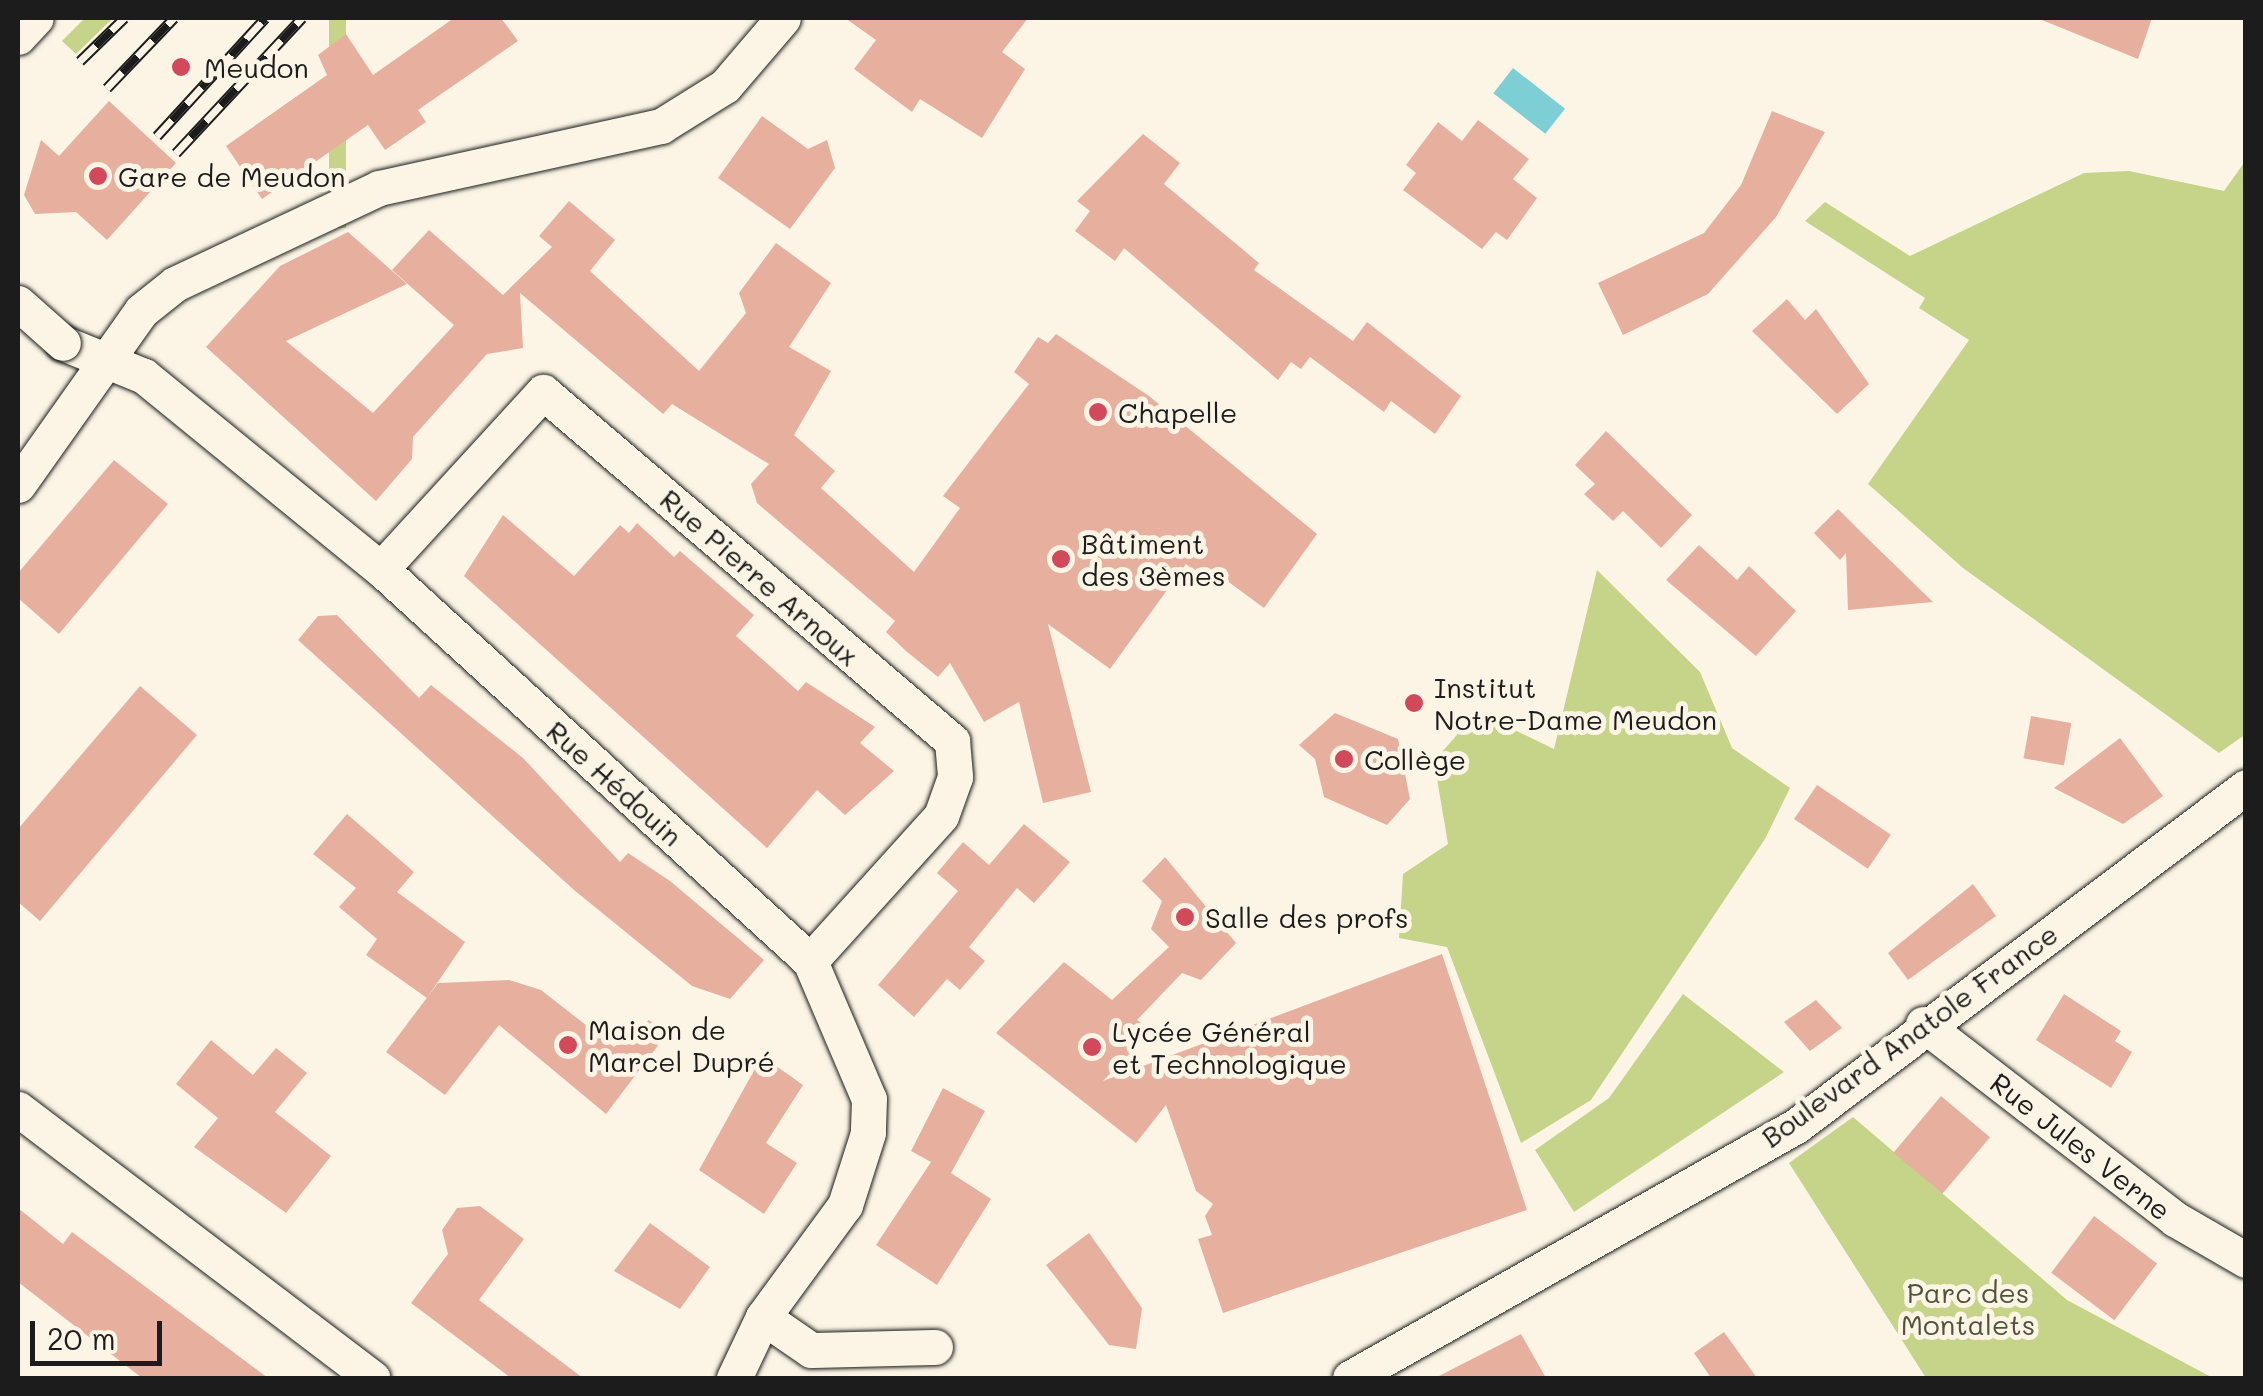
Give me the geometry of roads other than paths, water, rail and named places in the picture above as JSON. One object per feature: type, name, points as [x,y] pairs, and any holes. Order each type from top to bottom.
[{"type":"street","points":[[18,38],[36,18]]},
{"type":"street","points":[[18,485],[106,359],[175,284],[379,188],[661,126],[725,86],[783,18]]},
{"type":"street","name":"Rue Hédouin","points":[[18,303],[63,343],[144,376],[381,569],[810,961],[869,1099],[868,1133],[846,1205],[763,1317],[734,1378]]},
{"type":"street","name":"Rue Pierre Arnoux","points":[[381,569],[543,392],[952,741],[954,778],[941,816],[810,961]]},
{"type":"street","name":"Boulevard Anatole France","points":[[1350,1378],[1796,1126],[1923,1024],[2246,788]]},
{"type":"street","name":"Rue Jules Verne","points":[[1923,1024],[2175,1219],[2246,1260]]},
{"type":"street","points":[[18,1109],[372,1378]]},
{"type":"street","points":[[763,1317],[811,1350],[936,1348]]},
{"type":"water","points":[[1513,68],[1565,109],[1545,134],[1493,93]]},
{"type":"railway","points":[[80,61],[124,18]]},
{"type":"railway","points":[[107,88],[174,18]]},
{"type":"railway","points":[[157,136],[265,18]]},
{"type":"railway","points":[[176,153],[302,18]]},
{"type":"place","name":"Meudon","points":[[181,67]]},
{"type":"place","name":"Gare de Meudon","points":[[98,176]]},
{"type":"place","name":"Chapelle","points":[[1098,412]]},
{"type":"place","name":"Bâtiment des 3èmes","points":[[1061,559]]},
{"type":"place","name":"Institut Notre-Dame Meudon","points":[[1414,703]]},
{"type":"place","name":"Collège","points":[[1344,759]]},
{"type":"place","name":"Salle des profs","points":[[1185,917]]},
{"type":"place","name":"Maison de Marcel Dupré","points":[[568,1045]]},
{"type":"place","name":"Lycée Général et Technologique","points":[[1092,1047]]},
{"type":"park label","name":"Parc des Montalets","points":[[1968,1308]]}]
